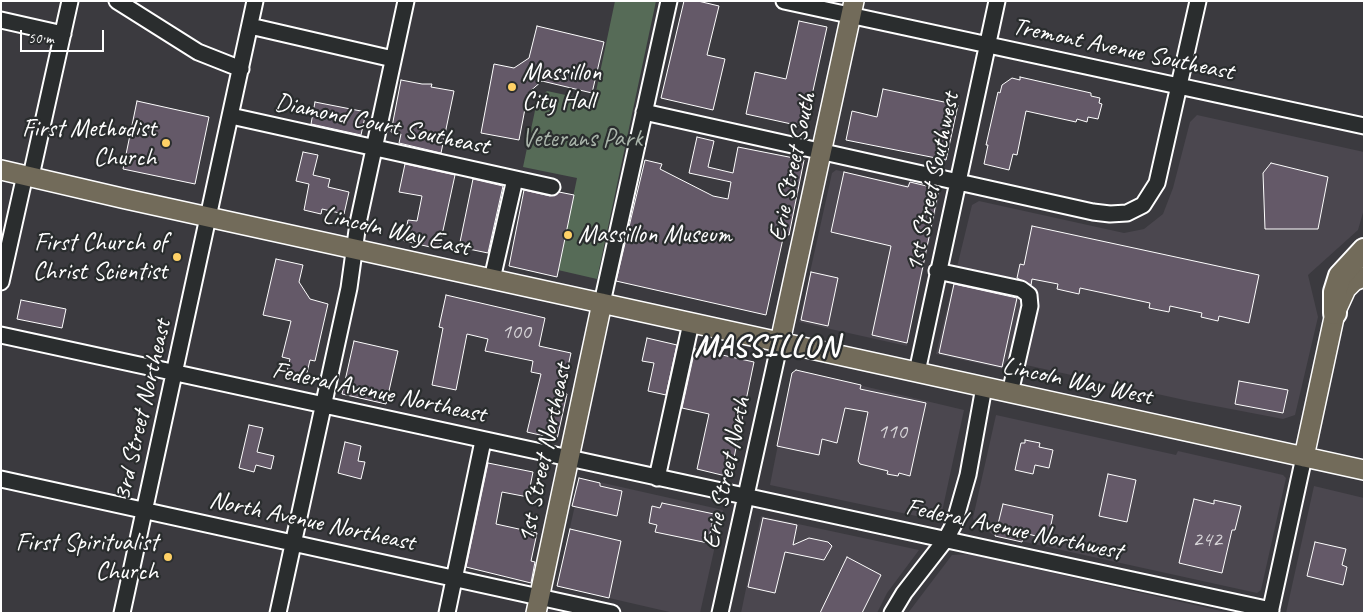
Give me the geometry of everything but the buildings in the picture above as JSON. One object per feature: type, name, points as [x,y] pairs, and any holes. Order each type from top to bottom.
[{"type":"highway","points":[[1335,313],[1335,290],[1340,276],[1364,250]]},
{"type":"main road","name":"Erie Street South","points":[[780,342],[852,9]]},
{"type":"main road","name":"Lincoln Way East","points":[[1,170],[780,342]]},
{"type":"main road","points":[[1304,457],[1335,313],[1346,289],[1354,281],[1364,277]]},
{"type":"main road","name":"1st Street Northeast","points":[[537,605],[602,303]]},
{"type":"main road","name":"Lincoln Way West","points":[[780,342],[1364,470]]},
{"type":"street","points":[[1,282],[70,1]]},
{"type":"street","points":[[117,1],[198,52],[241,69]]},
{"type":"street","name":"3rd Street Northeast","points":[[122,613],[210,217],[255,1]]},
{"type":"street","points":[[278,613],[349,288],[354,248],[406,1]]},
{"type":"street","points":[[602,303],[669,1]]},
{"type":"street","name":"Tremont Avenue Southeast","points":[[784,1],[852,9],[987,45],[1364,126]]},
{"type":"street","name":"1st Street Southwest","points":[[917,372],[997,1]]},
{"type":"street","points":[[644,112],[822,150],[1092,212],[1118,214],[1136,210],[1149,199],[1157,183],[1198,1]]},
{"type":"street","points":[[1,20],[63,34]]},
{"type":"street","points":[[250,26],[393,59]]},
{"type":"street","name":"Diamond Court Southeast","points":[[231,116],[552,187]]},
{"type":"street","points":[[492,279],[515,179]]},
{"type":"street","points":[[938,271],[1021,289],[1030,295],[1030,306],[1010,393]]},
{"type":"street","points":[[657,478],[692,323]]},
{"type":"street","name":"Federal Avenue Northeast","points":[[1,335],[747,498]]},
{"type":"street","name":"Erie Street North","points":[[720,613],[747,498],[780,342]]},
{"type":"street","points":[[892,613],[908,587],[946,540],[959,510],[976,434],[984,387]]},
{"type":"street","points":[[447,613],[482,441]]},
{"type":"street","points":[[1270,612],[1304,457]]},
{"type":"street","name":"North Avenue Northeast","points":[[1,479],[454,577],[537,605],[612,613]]},
{"type":"street","name":"Federal Avenue Northwest","points":[[747,498],[1270,612]]},
{"type":"shaded area","points":[[1197,115],[1364,152],[1364,209],[1358,230],[1308,275],[1318,317],[1295,415],[1283,419],[1189,401],[1026,365],[1003,369],[936,354],[972,205],[979,201],[1124,233],[1144,229],[1163,214],[1173,188],[1190,122]]},
{"type":"shaded area","points":[[836,170],[907,185],[909,181],[941,188],[907,346],[799,322],[832,173]]},
{"type":"shaded area","points":[[796,370],[964,410],[940,521],[770,485],[792,373]]},
{"type":"shaded area","points":[[996,415],[1176,455],[1178,451],[1283,475],[1286,478],[1261,590],[1257,593],[993,535],[974,521],[973,518]]},
{"type":"shaded area","points":[[581,478],[723,510],[700,613],[674,613],[557,586]]},
{"type":"shaded area","points":[[1314,486],[1364,498],[1364,613],[1286,613]]},
{"type":"shaded area","points":[[761,516],[919,550],[887,593],[877,613],[741,613]]},
{"type":"shaded area","points":[[969,554],[1230,613],[908,613],[952,555]]},
{"type":"green space","name":"Veterans Park","points":[[615,1],[656,1],[597,279],[558,270],[577,178],[523,167],[537,101],[547,91],[594,101]]},
{"type":"place","name":"Massillon City Hall","points":[[512,87]]},
{"type":"place","name":"First Methodist Church","points":[[166,143]]},
{"type":"place","name":"Massillon Museum","points":[[568,235]]},
{"type":"place","name":"First Church of Christ Scientist","points":[[177,257]]},
{"type":"place","name":"First Spiritualist Church","points":[[168,557]]},
{"type":"district","name":"MASSILLON","points":[[767,348]]}]
